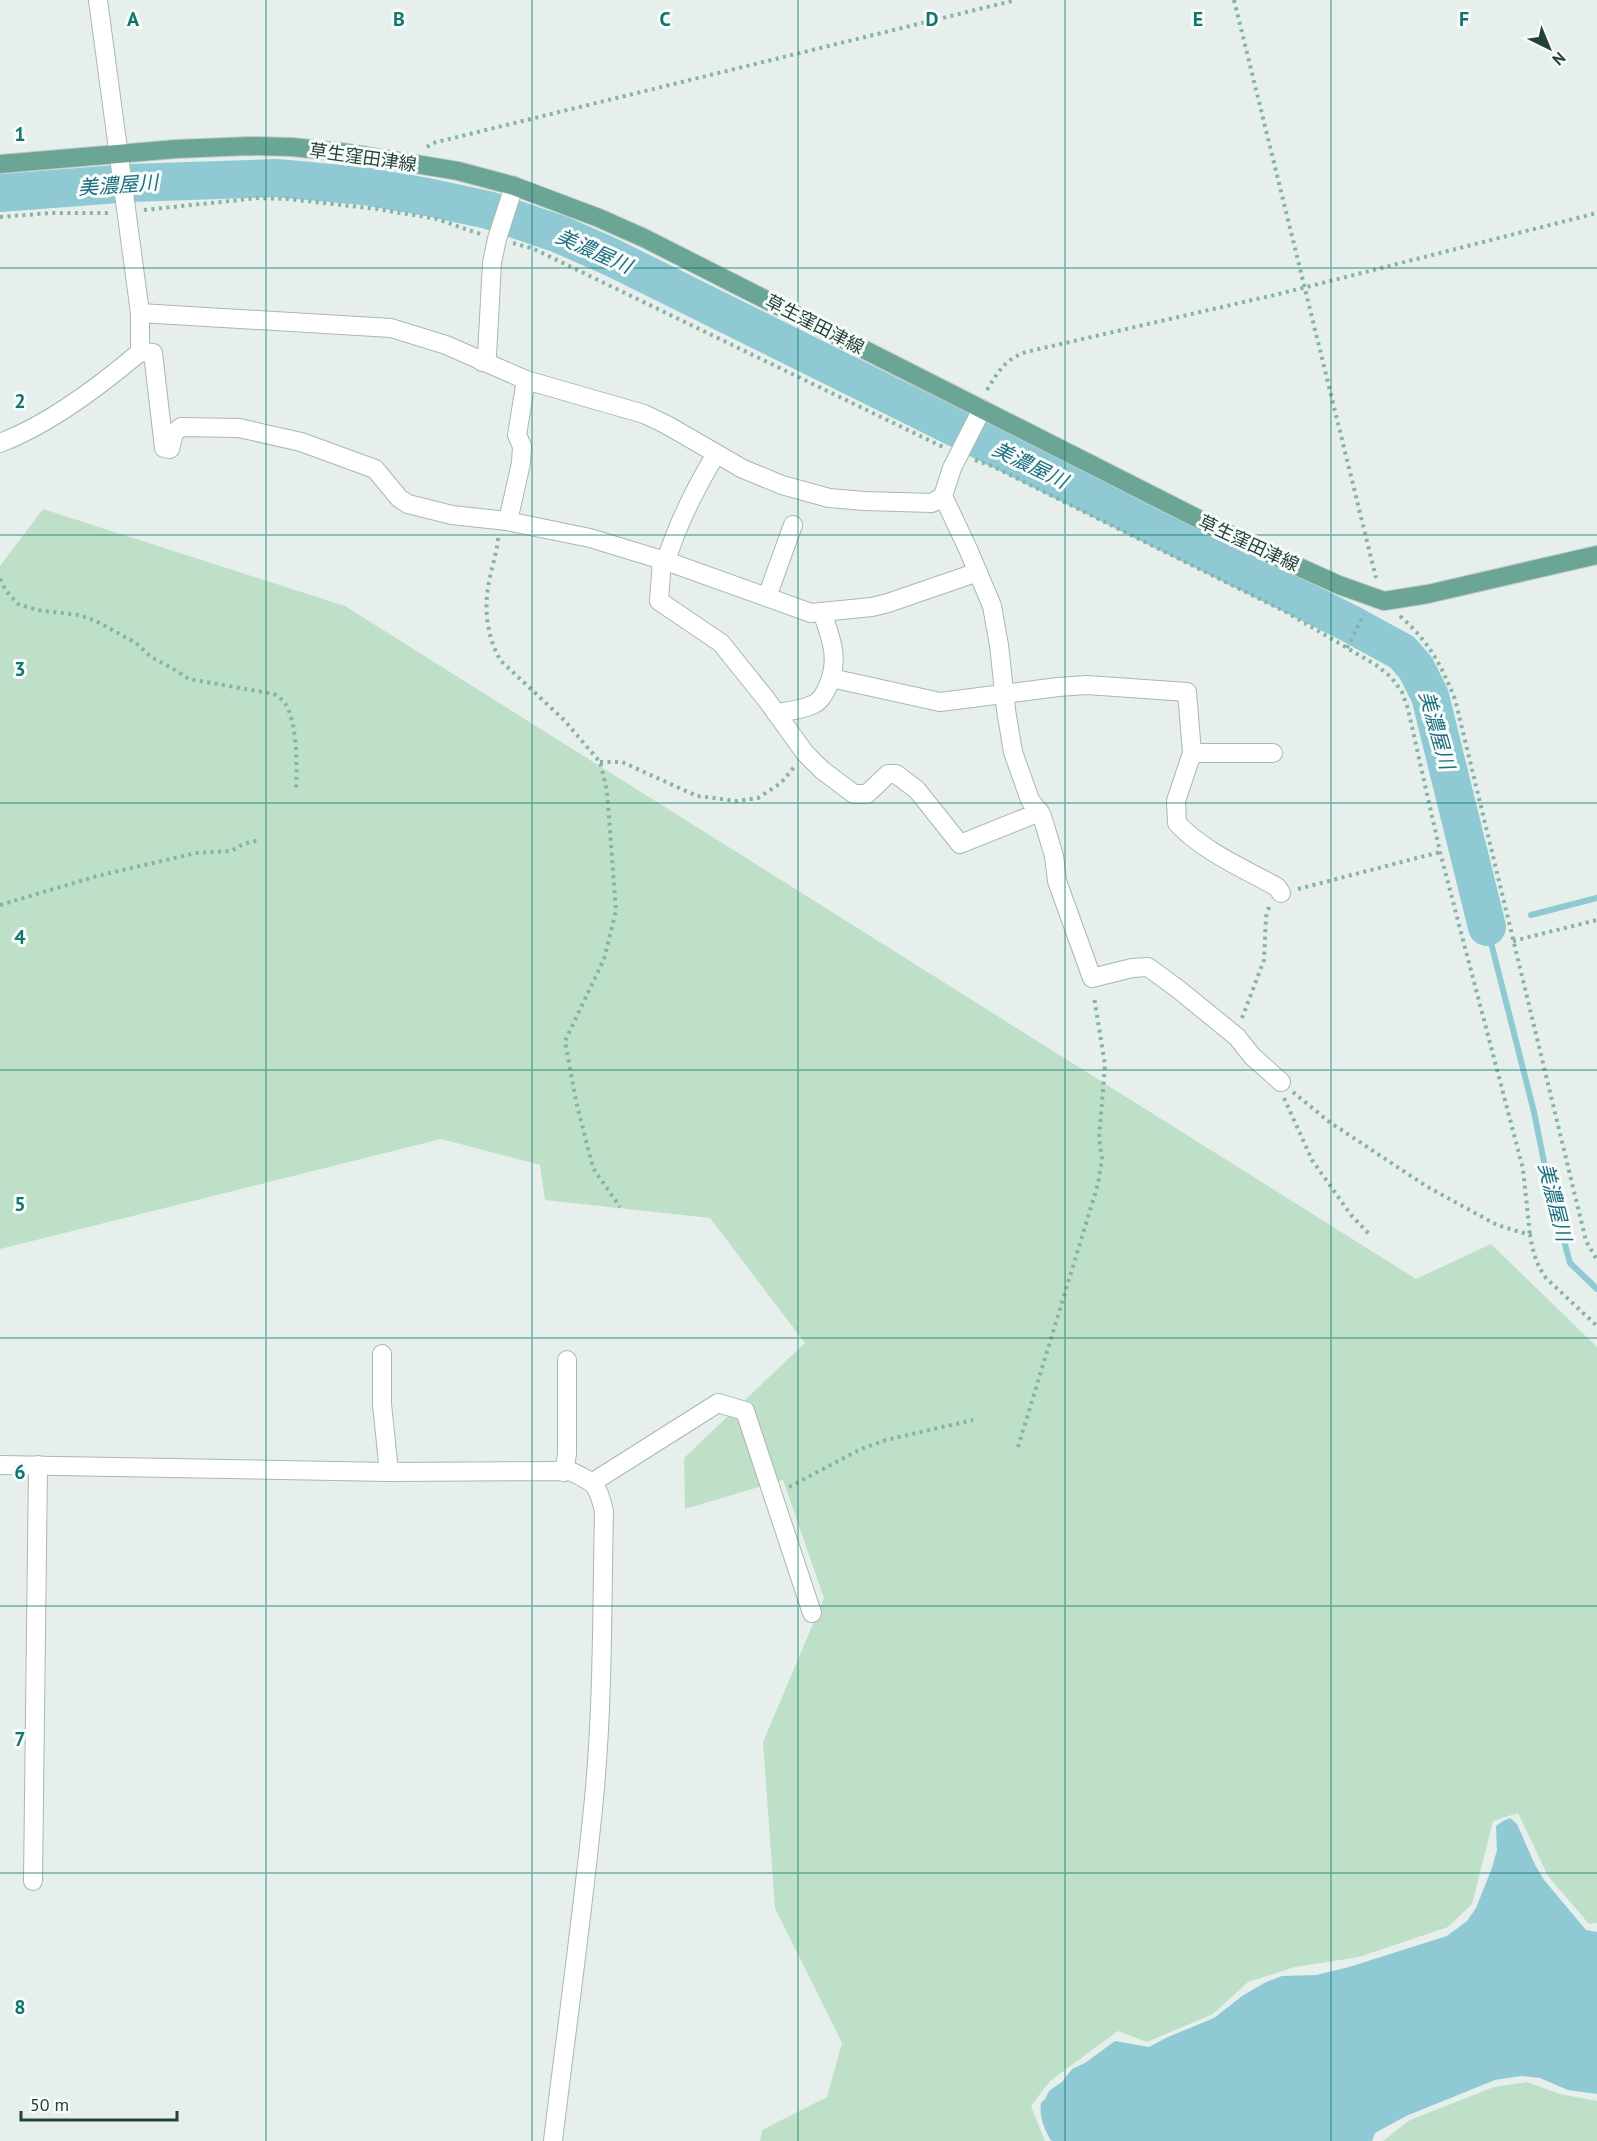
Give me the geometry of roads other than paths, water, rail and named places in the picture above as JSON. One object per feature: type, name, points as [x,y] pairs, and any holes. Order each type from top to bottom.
[{"type":"main road","name":"草生窪田津線","points":[[0,164],[119,161],[176,149],[281,147],[349,153],[458,171],[512,193],[599,218],[644,238],[1250,545],[1339,585],[1384,601],[1428,594],[1597,555]]},
{"type":"street","points":[[98,0],[140,313],[140,352]]},
{"type":"street","points":[[482,362],[487,356],[492,263],[512,193]]},
{"type":"street","points":[[140,313],[391,328],[446,345],[526,381],[644,414],[716,454],[782,485],[829,498],[932,502],[943,496],[980,407]]},
{"type":"street","points":[[0,443],[57,413],[117,373],[140,352],[153,353],[164,448],[170,449],[174,433],[181,427],[239,428],[300,442],[375,469],[399,498],[408,504],[452,515],[502,521],[590,538],[664,561],[811,613],[872,607],[978,572]]},
{"type":"street","points":[[502,521],[521,464],[522,446],[516,435],[526,381]]},
{"type":"street","points":[[716,454],[696,488],[664,561],[659,601],[721,643],[805,753],[822,770],[854,794],[867,794],[888,774],[896,774],[917,790],[960,844],[1040,812]]},
{"type":"street","points":[[943,496],[992,606],[1013,752],[1030,800],[1040,812],[1053,856],[1057,881],[1092,978],[1132,968],[1148,967],[1237,1037],[1252,1056],[1281,1082]]},
{"type":"street","points":[[767,597],[793,525]]},
{"type":"street","points":[[776,713],[807,707],[816,703],[825,693],[835,659],[822,612]]},
{"type":"street","points":[[831,678],[940,702],[1087,685],[1187,692],[1192,753],[1176,801],[1177,823],[1188,835],[1277,887],[1281,893]]},
{"type":"street","points":[[1192,753],[1273,753]]},
{"type":"street","points":[[382,1354],[382,1404],[389,1472]]},
{"type":"street","points":[[564,1472],[567,1454],[567,1360]]},
{"type":"street","points":[[593,1482],[718,1403],[745,1412],[812,1613]]},
{"type":"street","points":[[0,1465],[389,1472],[570,1472],[593,1482],[600,1494],[604,1511],[601,1679],[595,1786],[584,1894],[552,2141]]},
{"type":"street","points":[[33,1881],[38,1465]]},
{"type":"water","points":[[1510,1818],[1517,1824],[1544,1880],[1586,1930],[1597,1932],[1597,2094],[1568,2090],[1540,2078],[1521,2076],[1495,2080],[1406,2116],[1375,2133],[1372,2141],[1052,2141],[1050,2139],[1042,2122],[1041,2103],[1049,2091],[1062,2082],[1072,2069],[1085,2063],[1115,2041],[1149,2047],[1214,2018],[1242,1996],[1282,1976],[1316,1975],[1349,1967],[1447,1936],[1467,1921],[1476,1908],[1497,1850],[1496,1826]]},
{"type":"waterway","name":"美濃屋川","points":[[0,193],[131,183],[276,178],[364,186],[488,210],[559,234],[611,257],[1349,623],[1402,652],[1416,668],[1430,696],[1487,927]]},
{"type":"waterway","points":[[1531,915],[1597,898]]},
{"type":"waterway","name":"美濃屋川","points":[[1496,924],[1487,927],[1534,1112],[1548,1182],[1570,1263],[1597,1289]]}]
